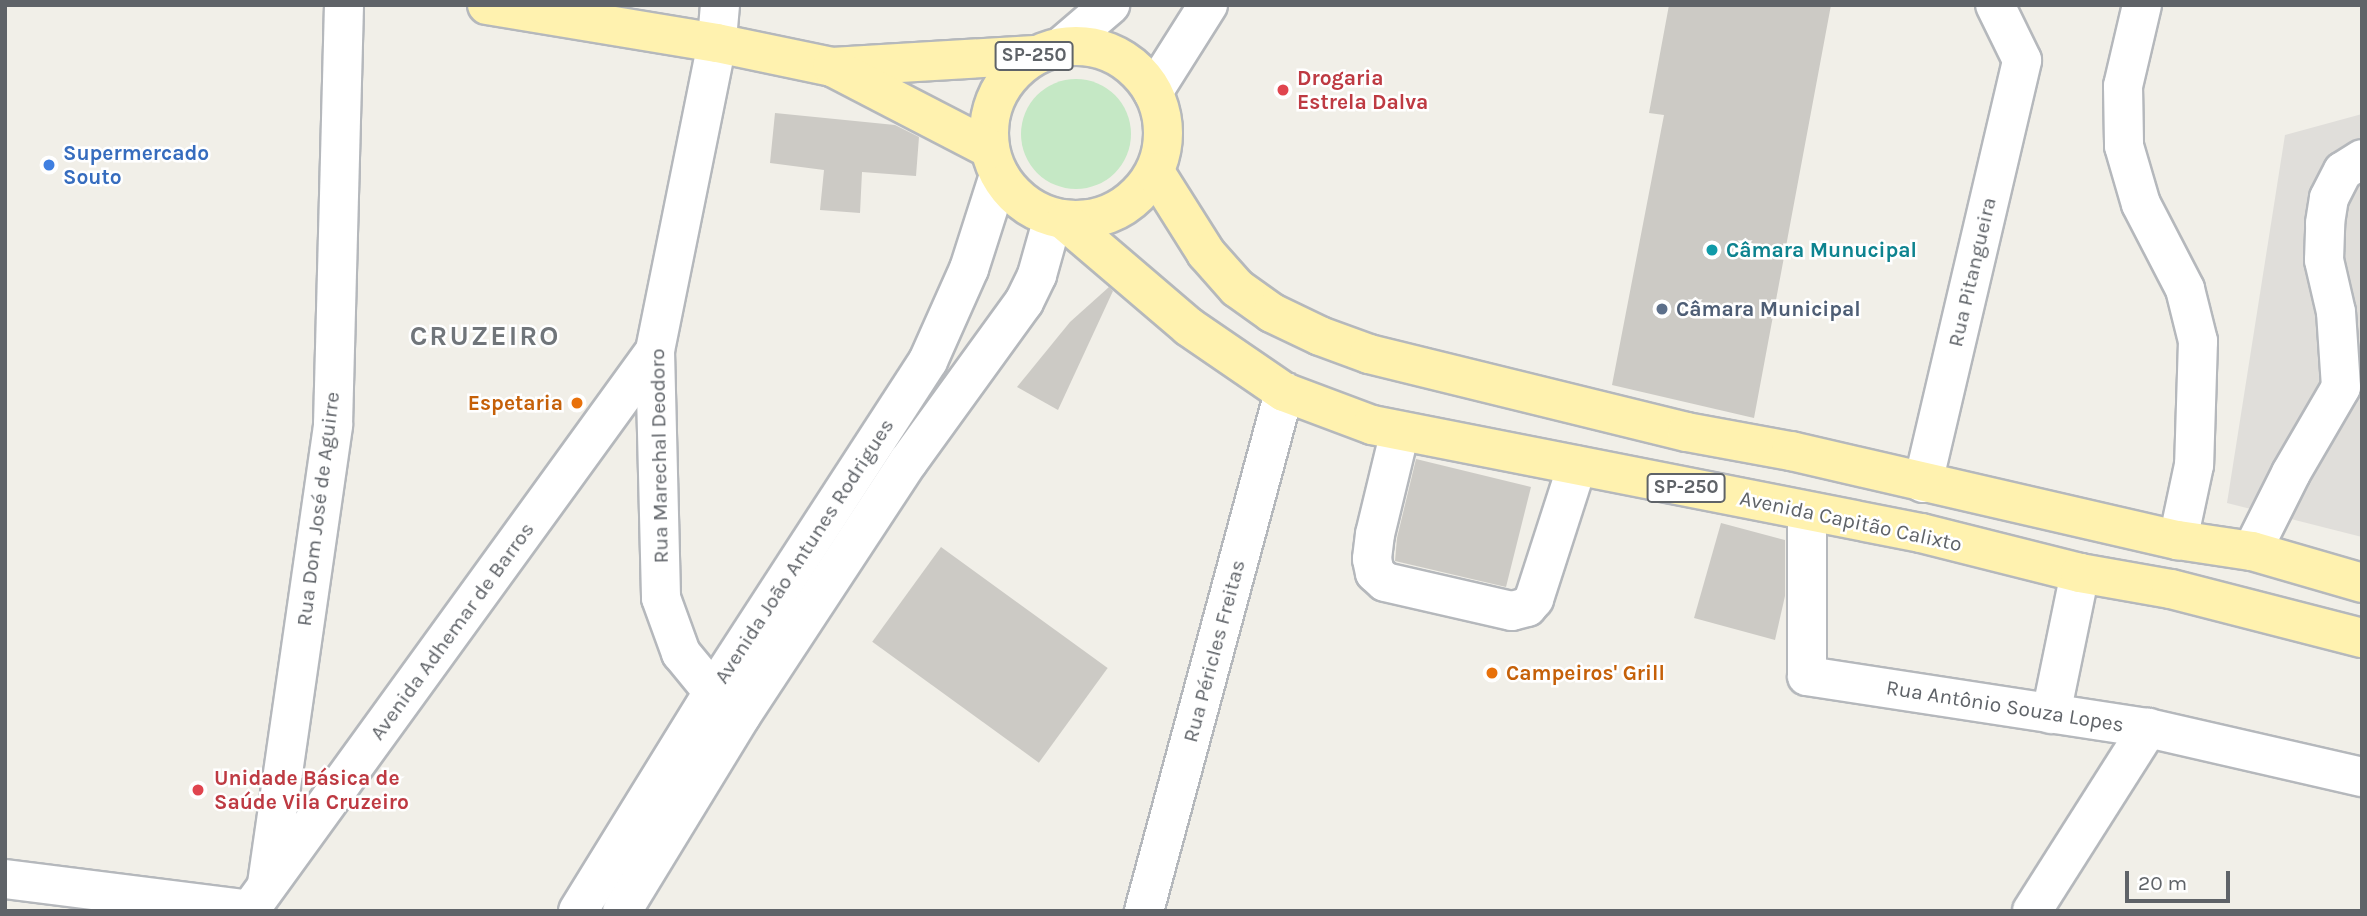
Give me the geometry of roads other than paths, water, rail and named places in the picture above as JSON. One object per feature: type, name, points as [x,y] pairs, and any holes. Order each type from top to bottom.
[{"type":"main road","name":"SP-250","points":[[486,5],[716,43],[832,67],[1088,47],[1115,54],[1137,71],[1153,92],[1163,118],[1163,146],[1155,172],[1139,195],[1118,211],[1092,220],[1059,219],[1021,202],[995,162],[989,121],[998,95],[1013,72],[1048,51]]},
{"type":"main road","name":"SP-250","points":[[832,67],[995,162]]},
{"type":"main road","points":[[1155,172],[1206,253],[1237,288],[1262,307],[1320,336],[1444,374],[1687,432],[1791,451],[2178,540],[2252,551],[2362,583]]},
{"type":"main road","name":"Avenida Capitão Calixto","points":[[1059,219],[1189,327],[1284,392],[1372,425],[1921,533],[2080,573],[2171,589],[2362,638]]},
{"type":"street","name":"Rua Dom José de Aguirre","points":[[255,902],[333,425],[344,5]]},
{"type":"street","name":"Rua Marechal Deodoro","points":[[720,5],[716,43],[655,351],[661,598],[681,653],[727,704]]},
{"type":"street","points":[[1048,51],[1110,5]]},
{"type":"street","points":[[1153,92],[1208,5]]},
{"type":"street","name":"Rua Pitangueira","points":[[1923,483],[2022,60],[1995,5]]},
{"type":"street","points":[[2142,5],[2123,86],[2124,146],[2141,204],[2185,289],[2198,341],[2194,465],[2178,540]]},
{"type":"street","points":[[2252,551],[2291,473],[2341,387],[2336,313],[2324,260],[2325,223],[2329,198],[2343,171],[2362,159]]},
{"type":"street","name":"Avenida João Antunes Rodrigues","points":[[622,911],[727,704],[928,361],[969,269],[995,162]]},
{"type":"street","name":"Avenida João Antunes Rodrigues","points":[[578,911],[1024,302],[1059,219]]},
{"type":"street","name":"Avenida Adhemar de Barros","points":[[255,902],[655,351]]},
{"type":"street","name":"Rua Péricles Freitas","points":[[1144,911],[1284,392]]},
{"type":"street","points":[[1400,431],[1375,534],[1371,559],[1375,573],[1385,582],[1512,611],[1527,607],[1534,599],[1577,466]]},
{"type":"street","name":"Rua Antônio Souza Lopes","points":[[1807,512],[1807,676],[2148,727],[2362,776]]},
{"type":"street","points":[[2051,714],[2080,573]]},
{"type":"street","points":[[2032,911],[2148,727]]},
{"type":"street","points":[[5,879],[255,902]]},
{"type":"place","name":"Drogaria Estrela Dalva","points":[[1283,90]]},
{"type":"place","name":"Supermercado Souto","points":[[49,165]]},
{"type":"place","name":"Câmara Munucipal","points":[[1712,250]]},
{"type":"place","name":"Câmara Municipal","points":[[1662,309]]},
{"type":"place","name":"Espetaria","points":[[577,403]]},
{"type":"place","name":"Campeiros' Grill","points":[[1492,673]]},
{"type":"place","name":"Unidade Básica de Saúde Vila Cruzeiro","points":[[198,790]]},
{"type":"district","name":"CRUZEIRO","points":[[485,336]]}]
